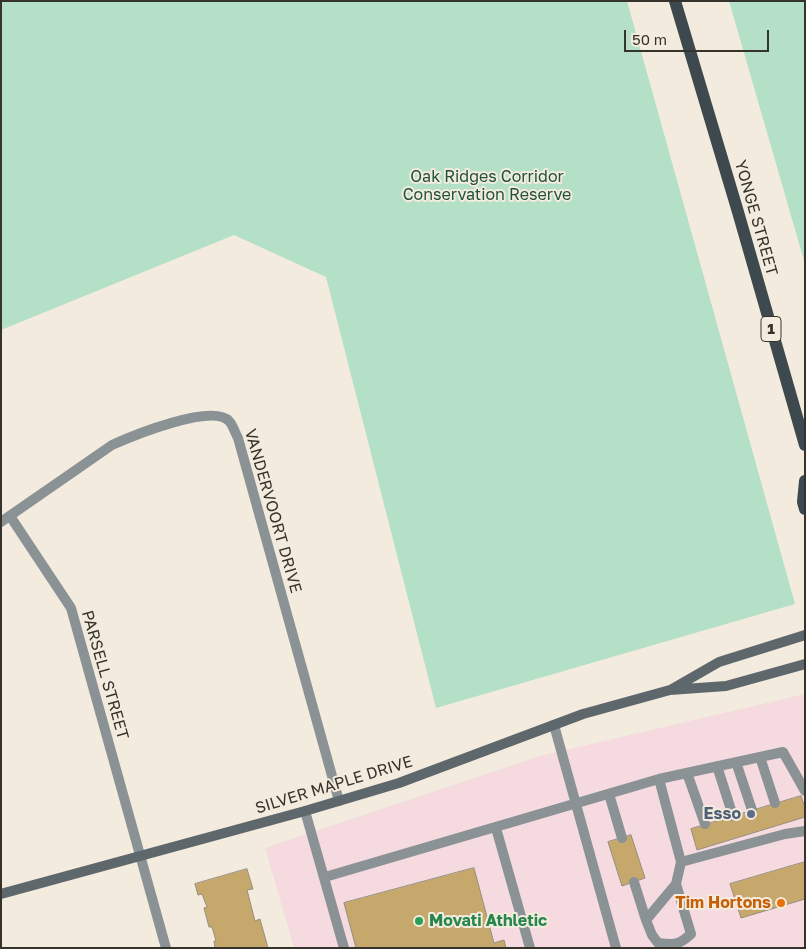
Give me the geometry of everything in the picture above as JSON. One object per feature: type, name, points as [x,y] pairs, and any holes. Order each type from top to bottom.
[{"type":"main road","name":"YONGE STREET","points":[[675,1],[805,445]]},
{"type":"main road","points":[[805,481],[803,502],[805,509]]},
{"type":"street","name":"VANDERVOORT DRIVE","points":[[6,519],[112,445],[127,438],[204,415],[217,415],[229,420],[238,438],[339,801]]},
{"type":"street","name":"PARSELL STREET","points":[[6,519],[71,608],[166,948]]},
{"type":"street","name":"SILVER MAPLE DRIVE","points":[[670,690],[719,662],[805,635]]},
{"type":"street","name":"SILVER MAPLE DRIVE","points":[[1,894],[399,783],[583,714],[670,690],[726,686],[805,664]]},
{"type":"street","points":[[554,725],[616,948]]},
{"type":"street","points":[[325,876],[496,828],[659,779],[783,752],[805,791]]},
{"type":"street","points":[[760,757],[775,804]]},
{"type":"street","points":[[736,762],[752,810]]},
{"type":"street","points":[[717,766],[733,816]]},
{"type":"street","points":[[687,773],[705,824]]},
{"type":"street","points":[[646,920],[676,884],[681,862],[659,779]]},
{"type":"street","points":[[609,794],[622,838]]},
{"type":"street","points":[[305,810],[344,948]]},
{"type":"street","points":[[496,828],[530,948]]},
{"type":"street","points":[[681,862],[714,849],[783,829],[805,831]]},
{"type":"street","points":[[634,882],[652,935],[658,943],[672,944],[682,942],[691,934],[676,884]]},
{"type":"shaded area","points":[[805,694],[805,948],[294,948],[265,848],[540,756]]},
{"type":"green space","name":"Oak Ridges Corridor Conservation Reserve","points":[[1,1],[627,1],[795,604],[436,708],[326,277],[234,235],[1,330]]},
{"type":"green space","points":[[729,1],[805,1],[805,264]]},
{"type":"building","points":[[801,796],[805,808],[805,817],[697,850],[691,829]]},
{"type":"building","points":[[631,835],[645,878],[622,886],[608,842]]},
{"type":"building","points":[[805,862],[805,899],[741,918],[730,884]]},
{"type":"building","name":"Movati Athletic","points":[[474,868],[494,943],[504,940],[506,948],[356,948],[344,903]]},
{"type":"building","points":[[247,869],[253,889],[247,890],[255,921],[260,919],[268,948],[215,948],[214,941],[216,941],[212,927],[209,927],[204,908],[207,907],[202,894],[198,895],[195,884]]},
{"type":"place","name":"Esso","points":[[751,814]]},
{"type":"place","name":"Tim Hortons","points":[[781,903]]},
{"type":"place","name":"Movati Athletic","points":[[419,921]]}]
